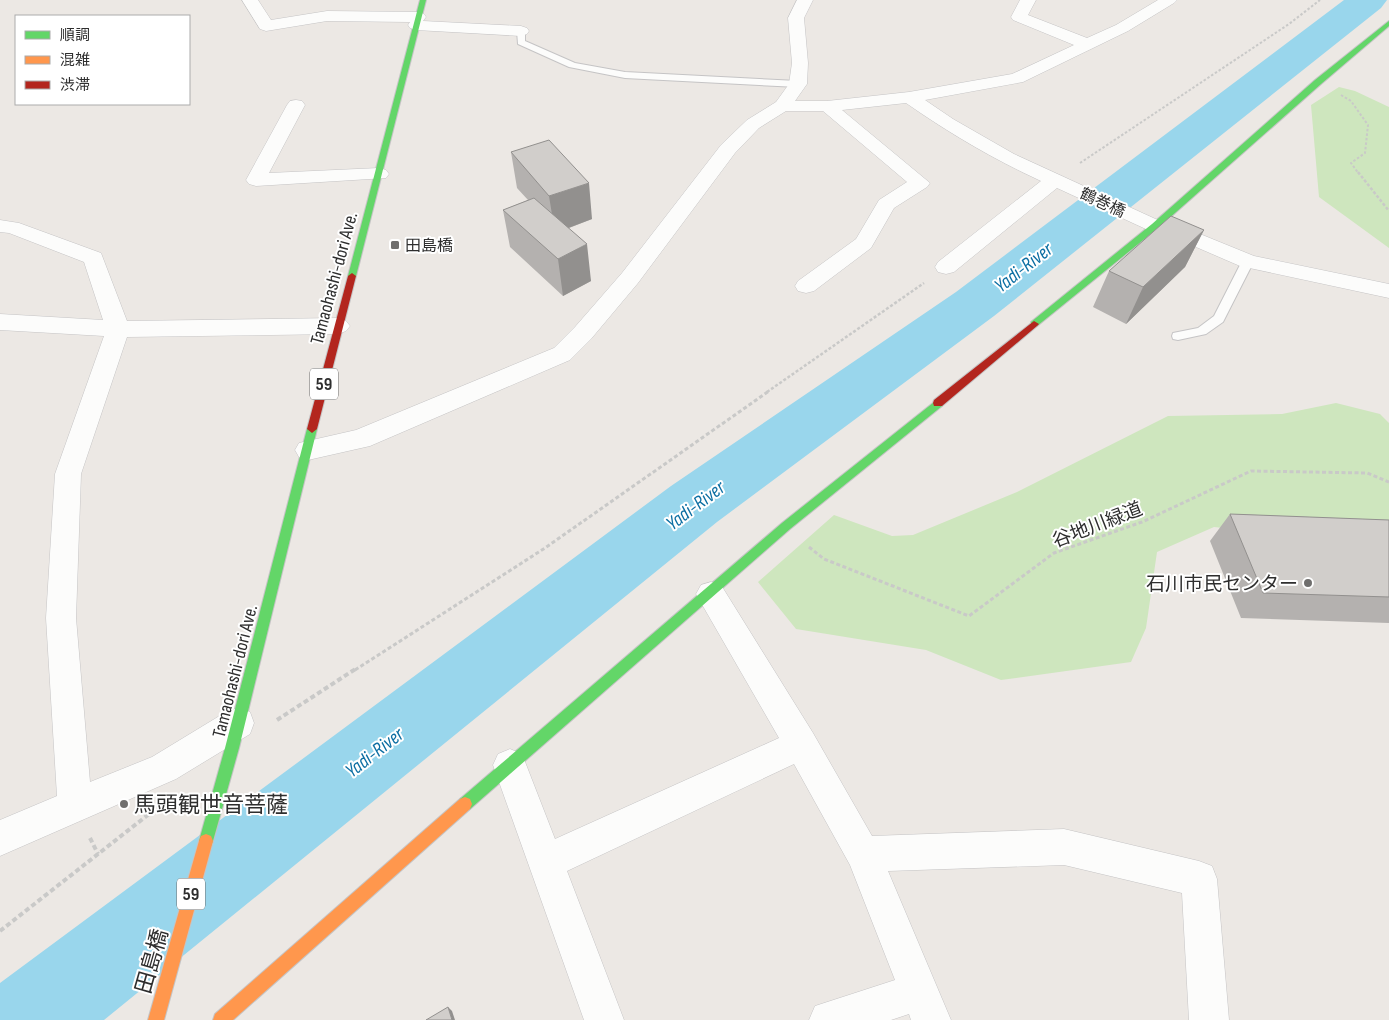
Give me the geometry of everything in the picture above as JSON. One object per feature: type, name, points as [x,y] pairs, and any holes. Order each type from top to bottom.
[{"type":"street","points":[[250,0],[266,26],[327,16],[417,21],[521,31]]},
{"type":"street","name":"Tamaohashi-dori Ave.","points":[[226,769],[338,326],[380,174],[423,0]]},
{"type":"street","points":[[308,450],[361,439],[562,354],[583,333],[630,278],[728,149],[753,124],[782,106],[798,84],[800,63],[796,18],[805,0]]},
{"type":"street","points":[[1028,0],[1019,17],[1087,44]]},
{"type":"street","points":[[782,106],[827,106],[909,97],[1017,78],[1122,28],[1169,0]]},
{"type":"street","points":[[221,1020],[510,765],[711,594],[786,526],[1152,223],[1389,23]]},
{"type":"street","name":"鶴巻橋","points":[[909,97],[947,124],[1007,158],[1152,223],[1248,261],[1389,291]]},
{"type":"street","points":[[296,105],[256,180],[380,174]]},
{"type":"street","points":[[806,286],[864,244],[886,204],[920,183],[827,106]]},
{"type":"street","points":[[946,267],[1058,181]]},
{"type":"street","points":[[0,226],[12,227],[93,258],[118,329],[68,474],[62,618],[75,806]]},
{"type":"street","points":[[0,322],[118,329],[338,326]]},
{"type":"street","points":[[711,594],[801,744],[862,854],[924,1006],[829,1020]]},
{"type":"street","points":[[0,838],[235,736]]},
{"type":"street","points":[[546,862],[801,744]]},
{"type":"street","points":[[510,765],[604,1020]]},
{"type":"street","name":"田島橋","points":[[156,1020],[226,769]]},
{"type":"street","points":[[862,854],[1064,847],[1199,879],[1209,1020]]},
{"type":"lane","points":[[521,31],[521,42],[572,65],[625,76],[798,84]]},
{"type":"lane","points":[[1178,336],[1202,331],[1219,318],[1248,261]]},
{"type":"path","points":[[1088,157],[1289,24],[1320,0]]},
{"type":"path","points":[[1318,82],[1351,102],[1368,125],[1365,153],[1351,163],[1389,211]]},
{"type":"path","points":[[235,736],[544,548],[946,267]]},
{"type":"path","name":"谷地川緑道","points":[[786,526],[824,559],[969,616],[1054,553],[1142,522],[1251,471],[1367,473],[1389,482]]},
{"type":"path","points":[[0,931],[150,813]]},
{"type":"green space","points":[[1339,87],[1355,91],[1389,107],[1389,248],[1319,197],[1311,105]]},
{"type":"green space","points":[[1336,403],[1380,414],[1389,423],[1389,546],[1214,527],[1157,552],[1146,628],[1131,662],[1001,680],[926,650],[796,629],[758,582],[834,515],[892,536],[913,535],[1017,492],[1168,416],[1282,414]]},
{"type":"building","points":[[549,140],[589,183],[549,196],[511,152]]},
{"type":"building","points":[[534,198],[587,244],[558,259],[503,210]]},
{"type":"building","points":[[1171,216],[1204,230],[1143,287],[1109,271]]},
{"type":"building","points":[[1230,514],[1389,520],[1389,597],[1263,593]]},
{"type":"building","points":[[448,1007],[452,1020],[426,1020]]},
{"type":"waterway","name":"Yadi-River","points":[[29,1020],[694,504],[975,304],[1368,0]]},
{"type":"traffic: fast","points":[[352,276],[423,0]]},
{"type":"traffic: fast","points":[[1034,324],[1155,226],[1318,82],[1389,23]]},
{"type":"traffic: fast","points":[[465,804],[786,526],[938,403]]},
{"type":"traffic: fast","points":[[206,841],[232,748],[312,429]]},
{"type":"traffic: slow","points":[[221,1020],[465,804]]},
{"type":"traffic: slow","points":[[156,1020],[206,841]]},
{"type":"traffic: jam","points":[[312,429],[352,276]]},
{"type":"traffic: jam","points":[[938,403],[1034,324]]},
{"type":"place","name":"田島橋","points":[[395,245]]},
{"type":"place","name":"石川市民センター","points":[[1308,583]]},
{"type":"place","name":"馬頭観世音菩薩","points":[[124,804]]}]
